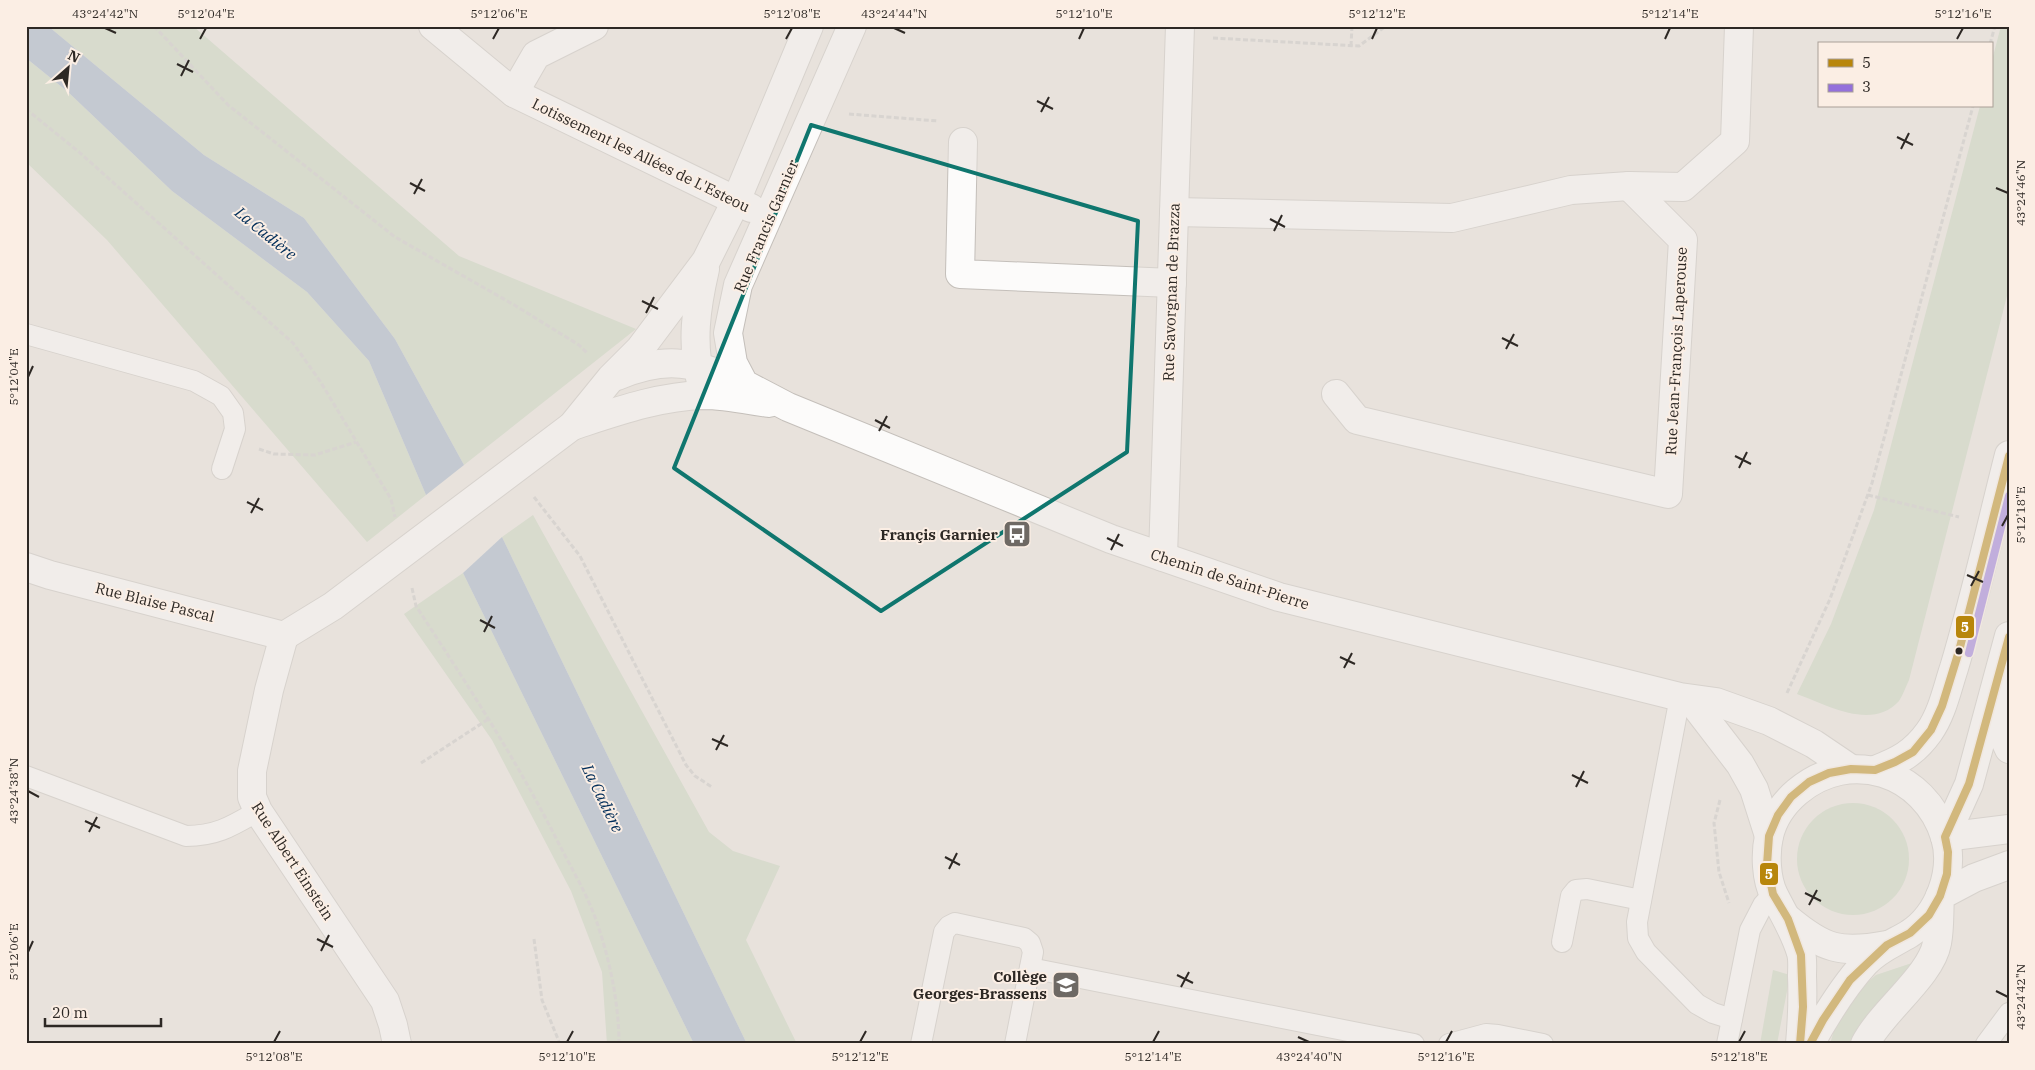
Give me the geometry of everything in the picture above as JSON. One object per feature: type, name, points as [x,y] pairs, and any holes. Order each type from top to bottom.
[{"type":"street","name":"Lotissement les Allées de L'Esteou","points":[[433,26],[514,93],[769,216]]},
{"type":"street","name":"Lotissement les Allées de L'Esteou","points":[[514,93],[536,55],[594,26]]},
{"type":"street","points":[[284,636],[334,606],[418,544],[510,471],[572,426],[612,378],[640,349],[706,260],[736,201],[809,26]]},
{"type":"street","name":"Rue Francis Garnier","points":[[744,384],[733,364],[728,333],[738,285],[852,26]]},
{"type":"street","points":[[1174,212],[1452,218],[1571,190],[1630,186],[1683,187],[1735,141],[1739,26]]},
{"type":"street","name":"Rue Savorgnan de Brazza","points":[[1163,557],[1180,31]]},
{"type":"street","points":[[963,142],[960,274],[1172,283]]},
{"type":"street","name":"Rue Jean-François Laperouse","points":[[1336,394],[1358,420],[1668,494],[1683,240],[1630,186]]},
{"type":"street","points":[[704,395],[697,366],[696,309],[706,260]]},
{"type":"street","points":[[612,378],[639,366],[661,362],[697,366],[744,384],[788,407]]},
{"type":"street","points":[[572,426],[659,400],[704,395],[788,407]]},
{"type":"street","name":"Chemin de Saint-Pierre","points":[[788,407],[1111,539],[1279,597],[1685,698],[1716,702],[1769,721],[1863,770],[1899,779],[1919,794],[1935,814],[1945,837]]},
{"type":"street","points":[[1800,1044],[1804,1007],[1801,955],[1788,919],[1773,894],[1766,865],[1769,836],[1778,815],[1791,797],[1809,782],[1829,773],[1863,770],[1895,762],[1913,752],[1931,730],[1942,706],[1959,651],[2009,455]]},
{"type":"street","name":"Rue Blaise Pascal","points":[[26,567],[50,575],[284,636]]},
{"type":"street","name":"Rue Albert Einstein","points":[[284,636],[269,690],[252,771],[252,797],[258,811],[385,1001],[393,1025],[396,1044]]},
{"type":"street","points":[[1810,1044],[1823,1020],[1850,980],[1866,962],[1887,945],[1910,933],[1929,915],[1940,896],[1947,874],[1948,852],[1945,837],[1969,784],[2009,636]]},
{"type":"street","points":[[1994,695],[2002,734],[2009,749]]},
{"type":"street","points":[[1685,698],[1740,764],[1754,789],[1769,836]]},
{"type":"street","points":[[1945,837],[2009,829]]},
{"type":"street","points":[[1940,896],[1974,878],[2009,864]]},
{"type":"street","points":[[1865,1044],[1892,1006],[1923,972],[1932,956],[1937,944],[1940,896]]},
{"type":"street","points":[[1788,919],[1810,937],[1835,948],[1861,950],[1887,945]]},
{"type":"lane","points":[[26,334],[194,381],[221,396],[233,413],[234,429],[222,469]]},
{"type":"lane","points":[[1685,698],[1641,900],[1637,922],[1638,938],[1646,952],[1697,1004],[1713,1014],[1732,1018]]},
{"type":"lane","points":[[26,776],[186,836],[205,836],[224,830],[258,811]]},
{"type":"lane","points":[[1562,942],[1571,896],[1576,890],[1587,889],[1641,900]]},
{"type":"lane","points":[[1727,1044],[1750,930],[1762,905],[1773,894]]},
{"type":"lane","points":[[920,1044],[944,932],[955,923],[1024,938],[1030,943],[1033,952],[1015,1044]]},
{"type":"lane","points":[[1030,968],[1414,1044]]},
{"type":"lane","points":[[1986,1044],[2009,1013]]},
{"type":"lane","points":[[1449,1044],[1486,1034],[1543,1044]]},
{"type":"path","points":[[154,26],[228,105],[395,237],[516,306],[579,345],[612,378]]},
{"type":"path","points":[[1350,46],[1352,26]]},
{"type":"path","points":[[1180,31],[1359,46],[1386,26]]},
{"type":"path","points":[[1991,42],[1995,26]]},
{"type":"path","points":[[1783,699],[1830,599],[1868,494],[1972,108]]},
{"type":"path","points":[[815,111],[935,120],[948,127],[963,142]]},
{"type":"path","points":[[231,440],[274,454],[316,455],[356,442]]},
{"type":"path","points":[[510,471],[544,508],[580,556],[686,765],[695,776],[712,787]]},
{"type":"path","points":[[1868,494],[1964,518]]},
{"type":"path","points":[[421,763],[490,718]]},
{"type":"path","points":[[1722,792],[1714,823],[1718,872],[1733,910]]},
{"type":"path","points":[[534,939],[542,1000],[560,1044]]},
{"type":"highlighted area","points":[[811,125],[1138,221],[1127,452],[881,611],[674,468]]},
{"type":"green space","points":[[48,26],[193,26],[459,256],[636,329],[464,465],[395,339],[304,218],[204,155]]},
{"type":"green space","points":[[2001,26],[2009,26],[2009,288],[1909,680],[1899,701],[1888,710],[1876,714],[1863,715],[1849,713],[1797,694],[1831,624],[1874,510],[1979,108],[1992,108],[1992,60]]},
{"type":"green space","points":[[26,58],[68,92],[172,191],[307,292],[369,361],[426,495],[367,542],[107,240],[26,162]]},
{"type":"green space","points":[[533,515],[709,832],[733,851],[780,866],[746,940],[797,1044],[747,1044],[502,537]]},
{"type":"green space","points":[[463,573],[694,1044],[607,1044],[602,972],[571,891],[492,740],[404,614]]},
{"type":"green space","points":[[1853,803],[1875,807],[1893,819],[1905,837],[1909,859],[1905,881],[1893,899],[1875,911],[1853,915],[1831,911],[1813,899],[1801,881],[1797,859],[1801,837],[1813,819],[1831,807]]},
{"type":"green space","points":[[1918,961],[1874,1009],[1851,1044],[1830,1044],[1837,1020],[1853,995],[1876,975]]},
{"type":"green space","points":[[1773,970],[1790,975],[1777,1044],[1760,1044]]},
{"type":"water","name":"La Cadière","points":[[26,26],[48,26],[204,155],[304,218],[395,339],[464,465],[426,495],[369,361],[307,292],[172,191],[68,92],[26,58]]},
{"type":"water","name":"La Cadière","points":[[502,537],[747,1044],[694,1044],[463,573]]},
{"type":"transit line","name":"5","points":[[1800,1044],[1803,1007],[1801,955],[1788,919],[1773,894],[1767,865],[1769,836],[1778,815],[1791,797],[1809,782],[1829,773],[1851,769],[1875,770],[1895,762],[1913,752],[1931,730],[1942,706],[1959,651],[2009,456]]},
{"type":"transit line","name":"3","points":[[1969,653],[2009,496]]},
{"type":"transit line","name":"5","points":[[1810,1044],[1823,1020],[1850,980],[1887,945],[1910,933],[1929,915],[1940,896],[1947,874],[1948,852],[1945,837],[1969,784],[2009,637]]},
{"type":"place","name":"Françis Garnier","points":[[1017,534]]},
{"type":"place","name":"Collège Georges-Brassens","points":[[1066,985]]}]
